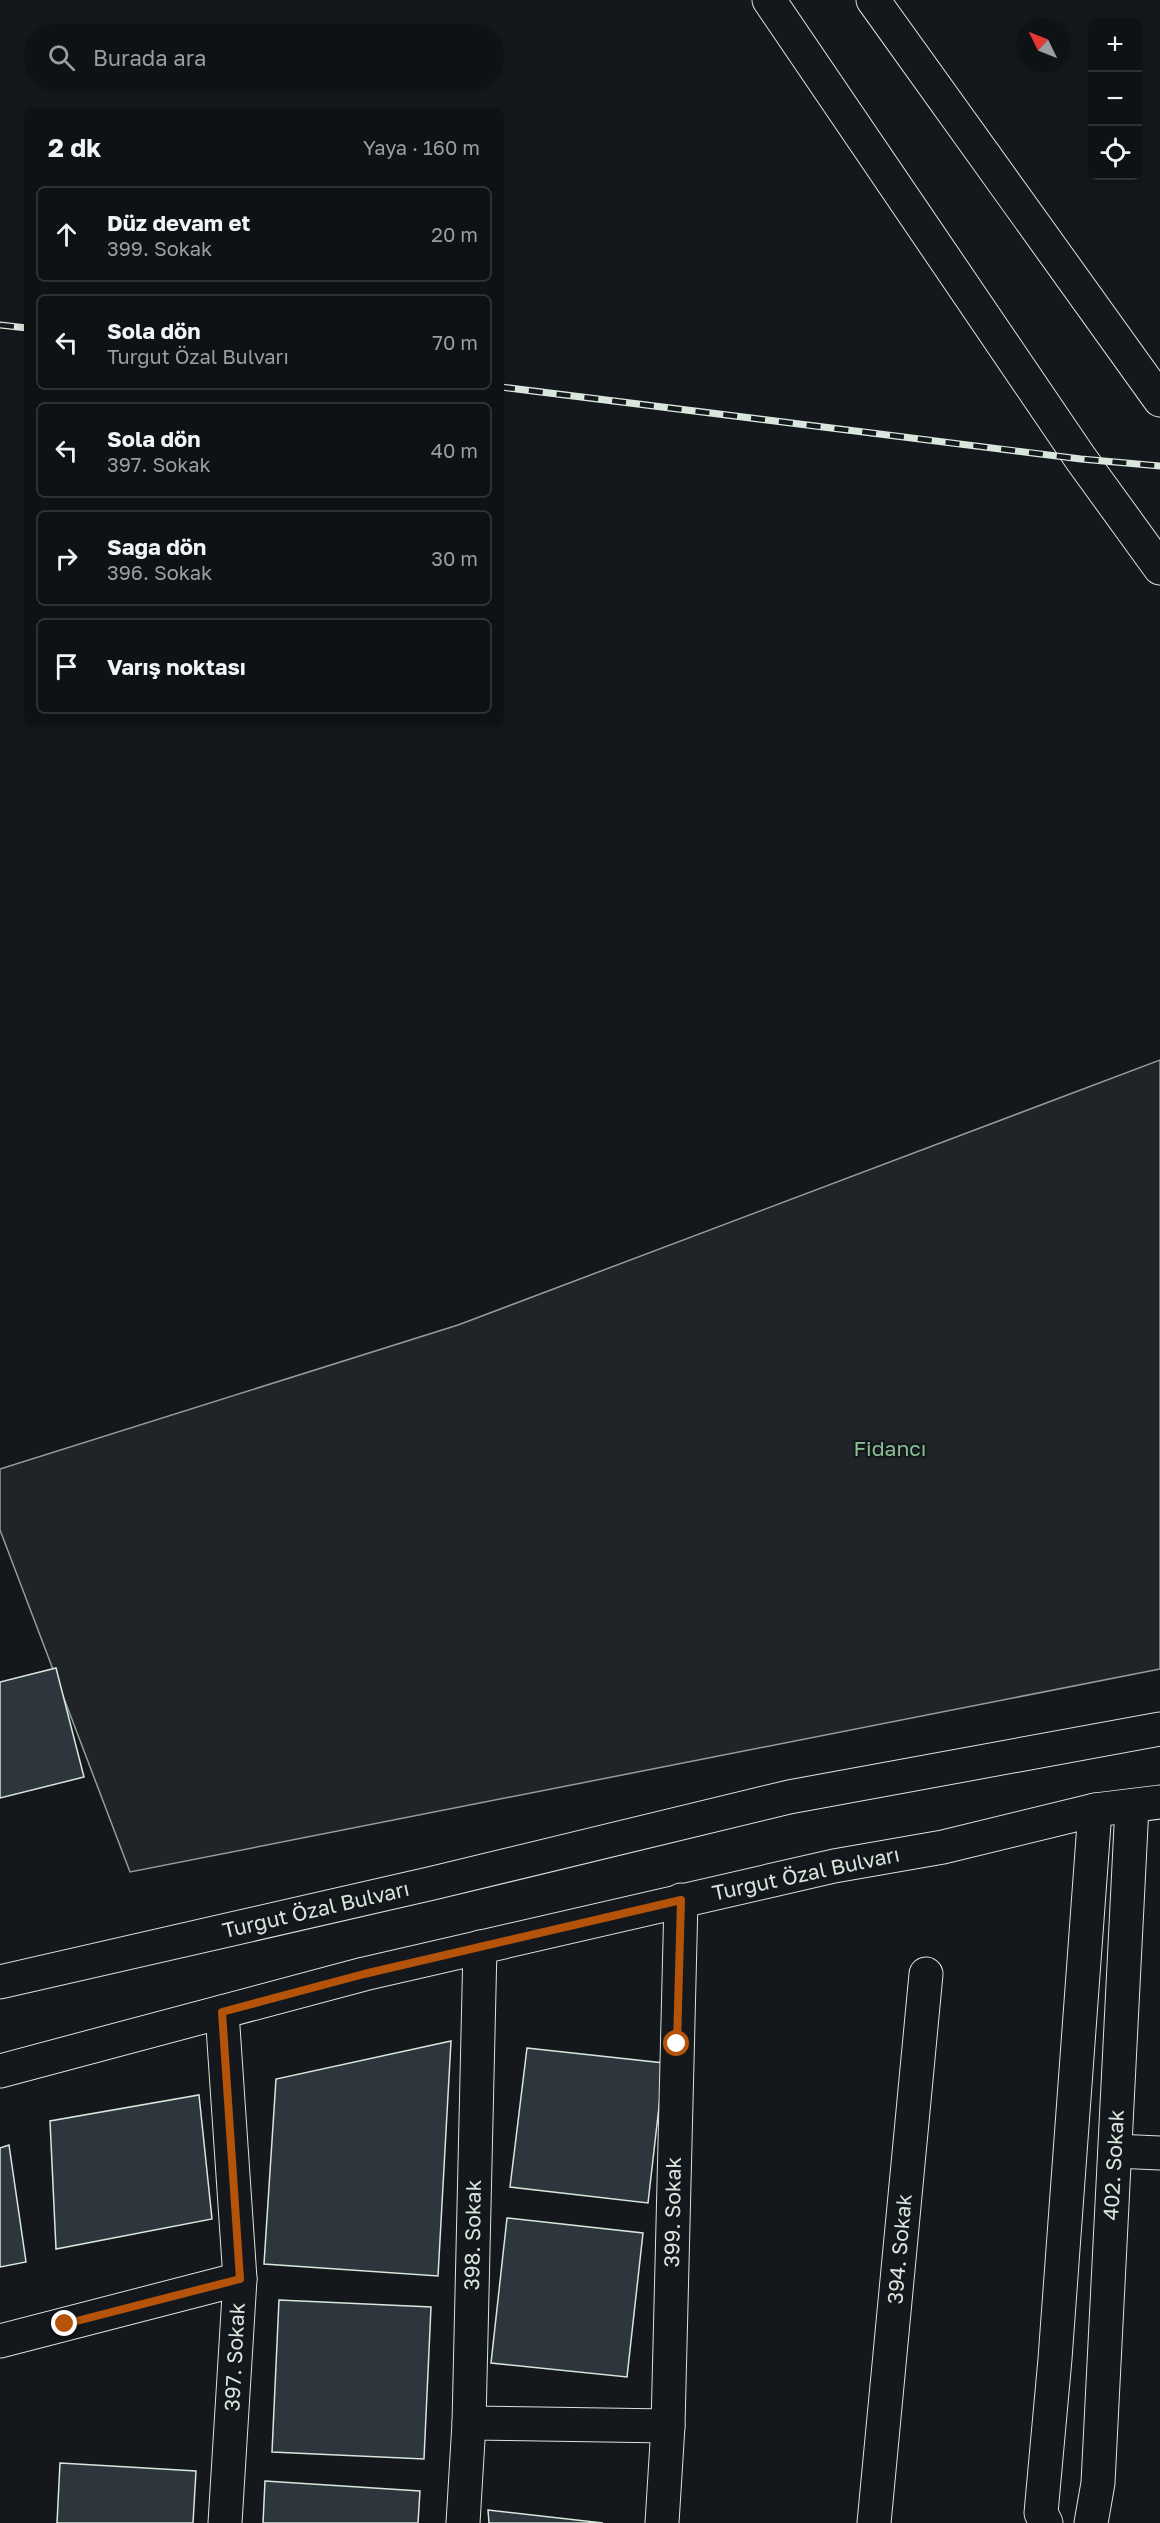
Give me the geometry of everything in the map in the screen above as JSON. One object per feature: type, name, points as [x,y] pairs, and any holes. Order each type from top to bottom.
[{"type":"street","points":[[769,0],[1081,459],[1160,568]]},
{"type":"street","points":[[873,0],[1160,400]]},
{"type":"street","name":"Turgut Özal Bulvarı","points":[[0,1982],[422,1885],[789,1797],[1160,1729]]},
{"type":"street","name":"Turgut Özal Bulvarı","points":[[0,2071],[364,1974],[681,1900],[834,1866],[944,1847],[1095,1810],[1146,1804]]},
{"type":"street","name":"402. Sokak","points":[[1091,2523],[1098,2483],[1115,2151],[1146,1804]]},
{"type":"street","points":[[1046,2523],[1041,2513],[1055,2359],[1095,1810]]},
{"type":"street","name":"399. Sokak","points":[[662,2523],[668,2426],[681,1900]]},
{"type":"street","name":"398. Sokak","points":[[463,2523],[469,2423],[480,1947]]},
{"type":"street","name":"394. Sokak","points":[[874,2523],[926,1974]]},
{"type":"street","name":"397. Sokak","points":[[222,2012],[240,2279],[225,2523]]},
{"type":"street","points":[[1115,2151],[1160,2153]]},
{"type":"street","points":[[0,2341],[240,2279]]},
{"type":"street","points":[[469,2423],[668,2426]]},
{"type":"green space","name":"Fidancı","points":[[1160,1060],[1160,1669],[130,1872],[0,1530],[0,1469],[458,1325]]},
{"type":"building","points":[[56,1668],[84,1777],[0,1798],[0,1682]]},
{"type":"building","points":[[451,2041],[438,2276],[264,2264],[276,2079]]},
{"type":"building","points":[[527,2048],[664,2063],[648,2203],[510,2187]]},
{"type":"building","points":[[199,2095],[212,2219],[56,2249],[50,2121]]},
{"type":"building","points":[[9,2145],[26,2262],[0,2267],[0,2148]]},
{"type":"building","points":[[507,2218],[643,2233],[627,2377],[491,2363]]},
{"type":"building","points":[[279,2300],[431,2307],[424,2459],[272,2452]]},
{"type":"building","points":[[60,2463],[196,2471],[193,2523],[57,2523]]},
{"type":"building","points":[[265,2481],[420,2491],[418,2523],[263,2523]]},
{"type":"building","points":[[488,2510],[603,2523],[489,2523]]},
{"type":"railway","points":[[0,325],[24,328]]},
{"type":"railway","points":[[504,387],[1081,459],[1160,466]]},
{"type":"route","points":[[65,2324],[240,2279],[222,2012],[364,1974],[681,1900],[677,2044]]}]
